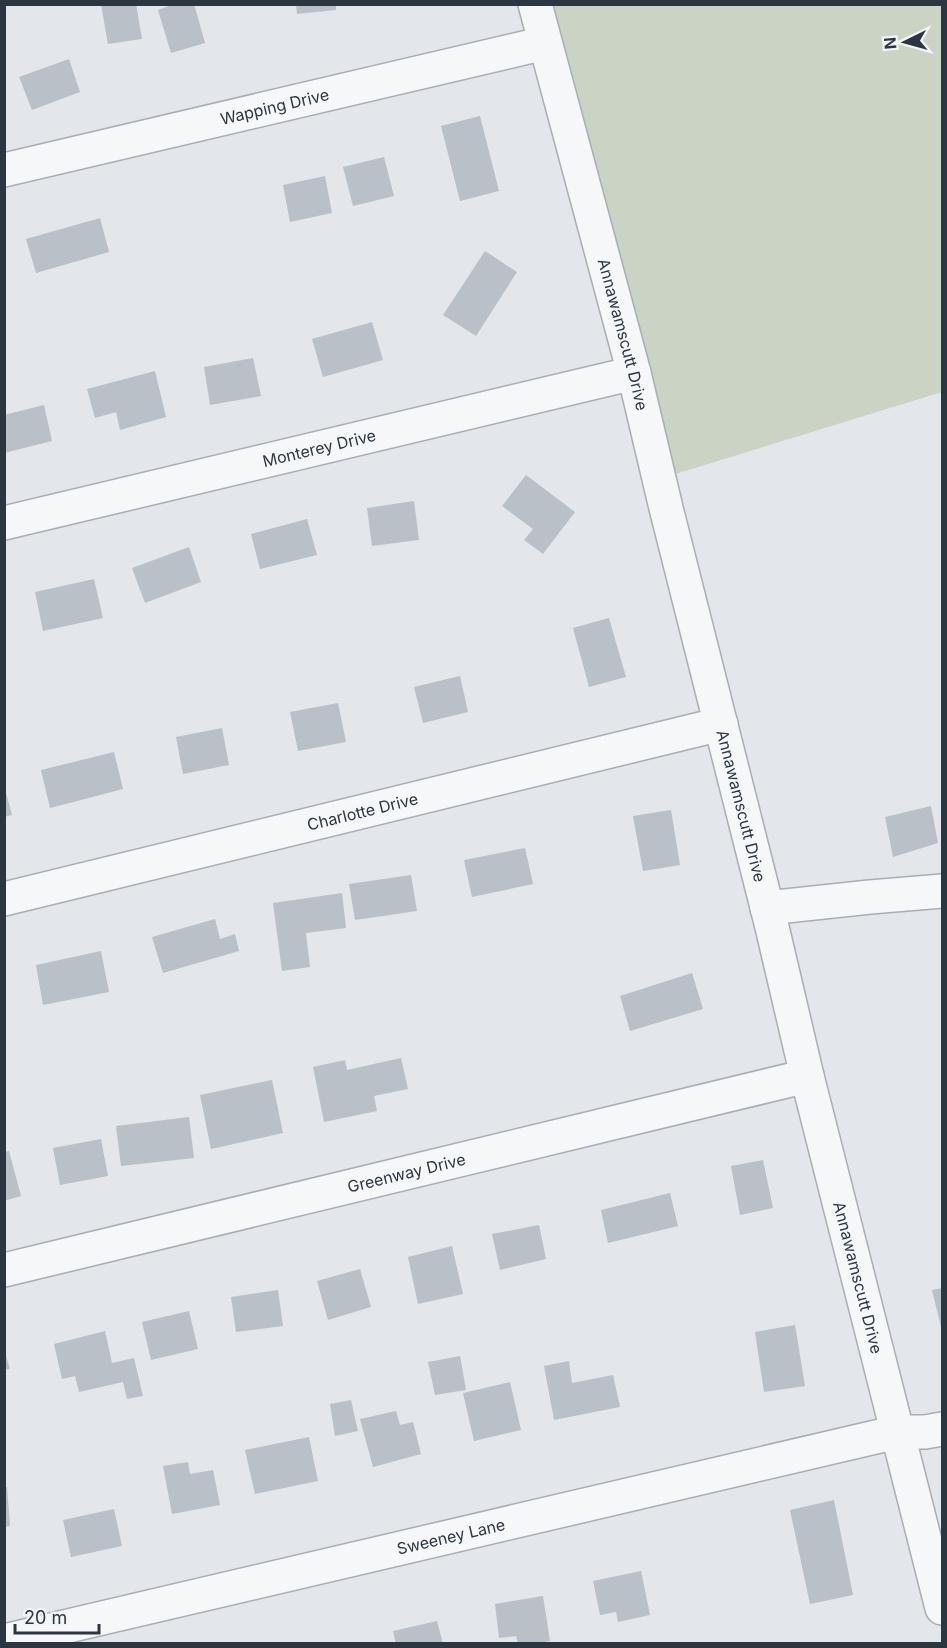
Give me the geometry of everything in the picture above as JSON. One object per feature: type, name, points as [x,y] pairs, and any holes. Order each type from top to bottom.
[{"type":"street","name":"Annawamscutt Drive","points":[[535,4],[634,373],[807,1076],[942,1608]]},
{"type":"street","name":"Wapping Drive","points":[[4,170],[545,43]]},
{"type":"street","name":"Monterey Drive","points":[[4,523],[634,373]]},
{"type":"street","name":"Charlotte Drive","points":[[4,899],[721,724]]},
{"type":"street","points":[[767,908],[942,891]]},
{"type":"street","name":"Greenway Drive","points":[[4,1270],[807,1076]]},
{"type":"street","name":"Sweeney Lane","points":[[4,1641],[897,1432],[925,1432],[942,1429]]},
{"type":"green space","points":[[542,5],[942,5],[942,392],[672,475]]},
{"type":"building","points":[[101,4],[136,4],[142,39],[108,44]]},
{"type":"building","points":[[174,4],[194,4],[205,43],[171,53],[158,10]]},
{"type":"building","points":[[296,5],[336,5],[336,10],[297,14]]},
{"type":"building","points":[[69,59],[80,92],[32,110],[19,77]]},
{"type":"building","points":[[480,116],[499,191],[460,201],[441,126]]},
{"type":"building","points":[[384,157],[394,196],[353,206],[343,167]]},
{"type":"building","points":[[325,176],[332,213],[290,222],[283,185]]},
{"type":"building","points":[[100,218],[109,252],[36,273],[26,239]]},
{"type":"building","points":[[485,251],[517,272],[476,336],[443,315]]},
{"type":"building","points":[[372,322],[383,360],[323,377],[312,339]]},
{"type":"building","points":[[253,358],[261,396],[210,405],[204,367]]},
{"type":"building","points":[[155,371],[166,417],[120,430],[116,412],[95,418],[87,389]]},
{"type":"building","points":[[44,405],[52,441],[4,453],[4,415]]},
{"type":"building","points":[[526,475],[575,512],[543,554],[524,540],[533,529],[502,506]]},
{"type":"building","points":[[414,501],[419,540],[372,546],[367,508]]},
{"type":"building","points":[[307,519],[317,555],[260,569],[251,534]]},
{"type":"building","points":[[189,547],[201,582],[145,603],[132,568]]},
{"type":"building","points":[[94,579],[103,618],[43,631],[35,592]]},
{"type":"building","points":[[609,618],[626,677],[589,687],[573,628]]},
{"type":"building","points":[[460,676],[468,712],[423,723],[414,687]]},
{"type":"building","points":[[338,703],[346,742],[298,751],[290,712]]},
{"type":"building","points":[[222,728],[229,765],[183,774],[176,737]]},
{"type":"building","points":[[114,752],[123,789],[50,808],[41,770]]},
{"type":"building","points":[[4,790],[12,815],[4,817]]},
{"type":"building","points":[[931,806],[938,843],[893,857],[885,817]]},
{"type":"building","points":[[671,810],[680,865],[643,871],[633,816]]},
{"type":"building","points":[[525,848],[533,884],[472,897],[464,860]]},
{"type":"building","points":[[411,875],[417,911],[355,920],[349,884]]},
{"type":"building","points":[[342,893],[346,928],[306,933],[310,967],[282,971],[273,903]]},
{"type":"building","points":[[215,919],[220,939],[235,934],[239,951],[163,973],[152,937]]},
{"type":"building","points":[[101,951],[109,992],[43,1005],[36,965]]},
{"type":"building","points":[[692,973],[703,1009],[630,1031],[620,996]]},
{"type":"building","points":[[401,1058],[408,1089],[374,1096],[377,1111],[324,1122],[313,1067],[345,1060],[347,1070]]},
{"type":"building","points":[[272,1080],[283,1133],[211,1149],[200,1095]]},
{"type":"building","points":[[189,1117],[194,1158],[121,1166],[116,1126]]},
{"type":"building","points":[[101,1139],[108,1176],[60,1185],[53,1148]]},
{"type":"building","points":[[9,1151],[21,1196],[4,1201],[4,1152]]},
{"type":"building","points":[[763,1160],[773,1208],[740,1215],[731,1166]]},
{"type":"building","points":[[670,1193],[678,1226],[608,1243],[601,1210]]},
{"type":"building","points":[[539,1225],[546,1259],[500,1270],[492,1234]]},
{"type":"building","points":[[452,1246],[463,1294],[418,1304],[408,1257]]},
{"type":"building","points":[[360,1269],[371,1307],[328,1320],[317,1281]]},
{"type":"building","points":[[942,1288],[942,1331],[932,1290]]},
{"type":"building","points":[[278,1290],[283,1326],[236,1332],[231,1297]]},
{"type":"building","points":[[189,1311],[198,1349],[151,1360],[142,1322]]},
{"type":"building","points":[[795,1325],[805,1386],[764,1392],[755,1332]]},
{"type":"building","points":[[105,1331],[112,1363],[134,1358],[143,1396],[127,1399],[123,1382],[79,1392],[75,1376],[62,1379],[54,1344]]},
{"type":"building","points":[[4,1349],[10,1369],[4,1370]]},
{"type":"building","points":[[460,1356],[466,1390],[435,1395],[428,1362]]},
{"type":"building","points":[[569,1361],[572,1383],[613,1375],[620,1407],[554,1420],[544,1366]]},
{"type":"building","points":[[510,1382],[521,1430],[474,1441],[463,1393]]},
{"type":"building","points":[[351,1400],[358,1431],[335,1436],[330,1404]]},
{"type":"building","points":[[396,1411],[400,1425],[413,1422],[421,1454],[373,1467],[360,1419]]},
{"type":"building","points":[[309,1437],[318,1481],[255,1494],[245,1450]]},
{"type":"building","points":[[188,1462],[190,1474],[213,1470],[220,1505],[172,1514],[163,1466]]},
{"type":"building","points":[[4,1487],[7,1487],[10,1526],[4,1527]]},
{"type":"building","points":[[834,1500],[853,1595],[810,1604],[790,1510]]},
{"type":"building","points":[[114,1509],[122,1546],[71,1557],[63,1520]]},
{"type":"building","points":[[641,1571],[650,1615],[618,1622],[616,1612],[600,1615],[593,1581]]},
{"type":"building","points":[[543,1596],[550,1641],[518,1644],[516,1636],[499,1638],[495,1604]]},
{"type":"building","points":[[437,1621],[443,1644],[396,1644],[393,1631]]}]
